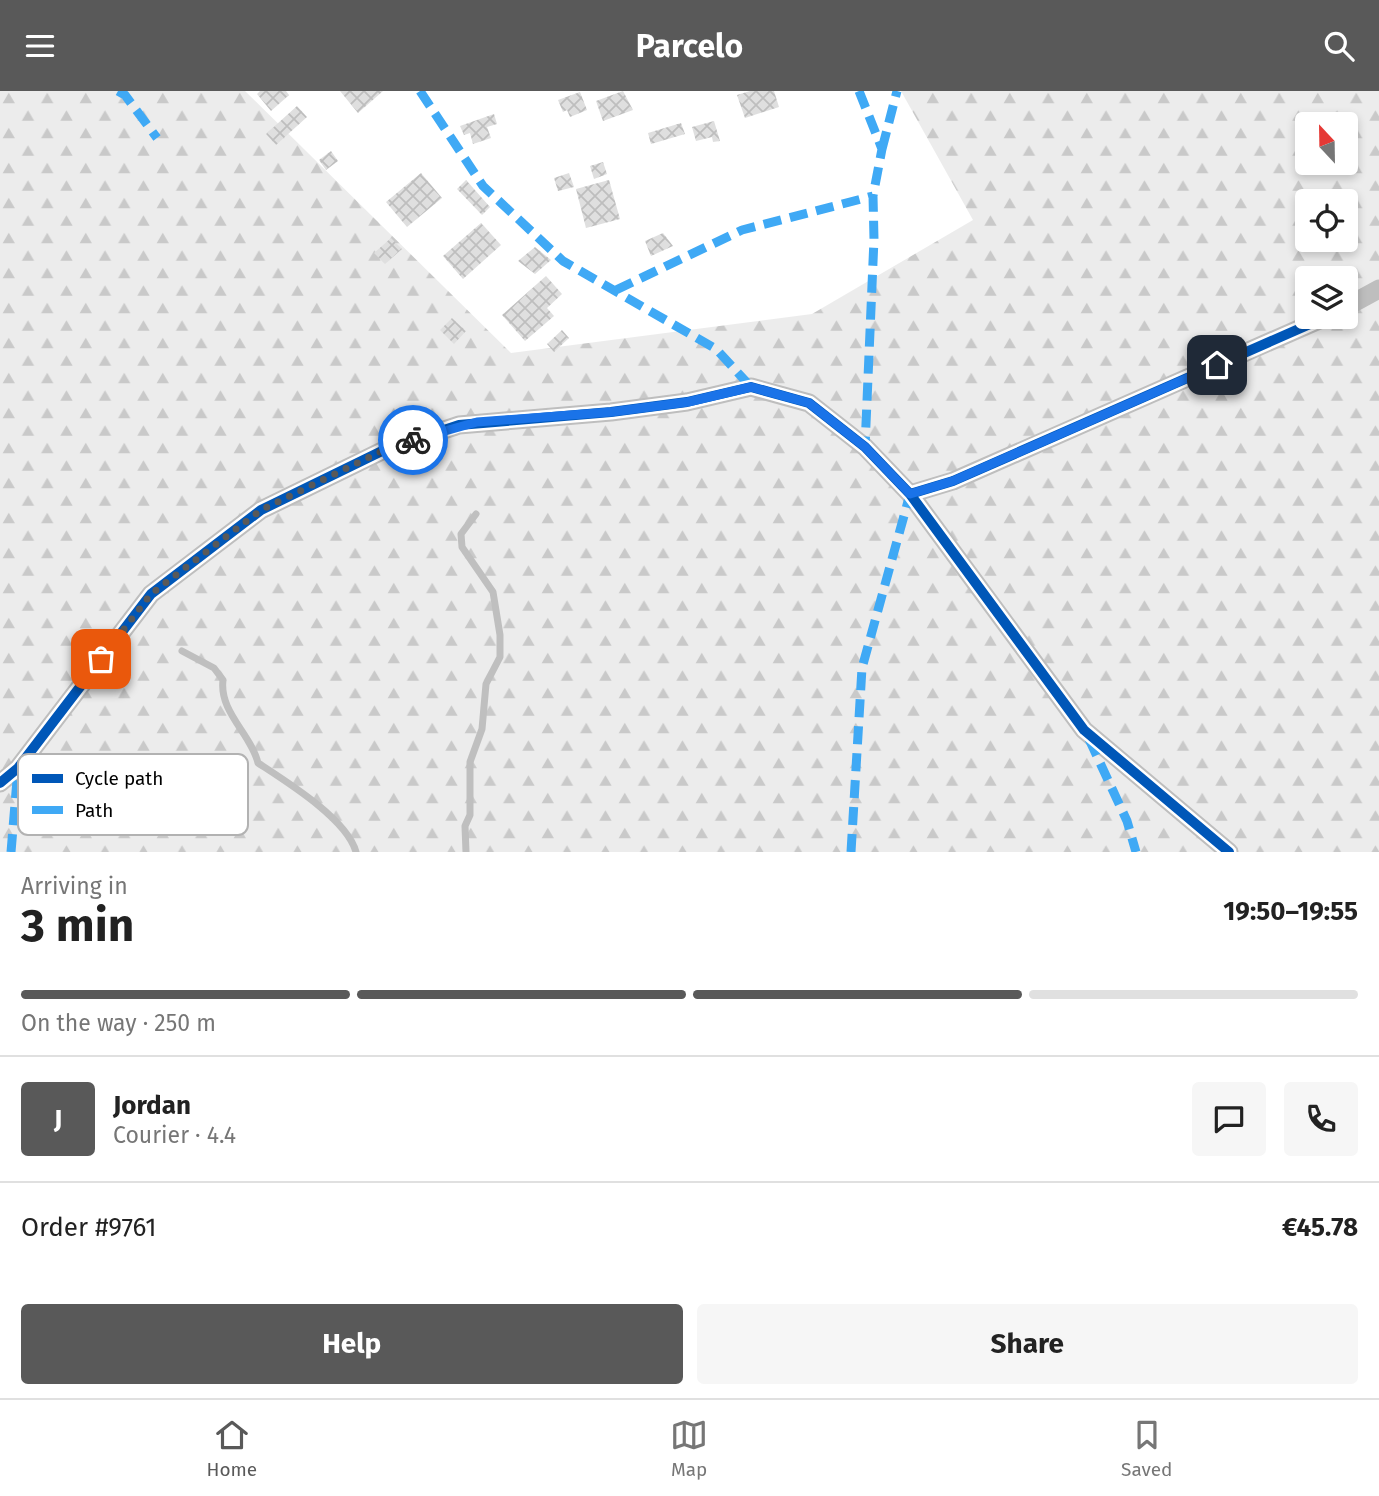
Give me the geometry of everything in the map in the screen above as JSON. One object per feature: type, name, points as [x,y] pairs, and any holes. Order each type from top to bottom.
[{"type":"street","points":[[1358,300],[1379,289]]},
{"type":"street","points":[[910,494],[953,481],[1299,329]]},
{"type":"street","points":[[29,754],[151,594],[261,510],[384,450],[459,425],[688,402],[751,387],[809,403],[865,447],[910,494],[1084,730],[1228,852]]},
{"type":"street","points":[[0,783],[18,768]]},
{"type":"green space","points":[[0,91],[245,91],[511,353],[812,314],[973,220],[901,91],[1379,91],[1379,852],[0,852]]},
{"type":"building","points":[[260,91],[286,91],[289,95],[271,111],[257,94]]},
{"type":"building","points":[[340,91],[383,91],[358,113]]},
{"type":"building","points":[[623,91],[633,110],[603,121],[596,101]]},
{"type":"building","points":[[750,91],[774,91],[779,107],[745,118],[737,95]]},
{"type":"building","points":[[580,92],[587,110],[570,117],[567,110],[563,112],[558,100]]},
{"type":"building","points":[[297,106],[307,117],[276,145],[266,134]]},
{"type":"building","points":[[494,114],[497,124],[487,127],[491,138],[473,144],[470,133],[464,135],[460,126]]},
{"type":"building","points":[[714,121],[720,141],[713,142],[712,137],[696,141],[692,127]]},
{"type":"building","points":[[681,123],[685,134],[651,144],[648,133]]},
{"type":"building","points":[[331,151],[338,161],[326,170],[319,160]]},
{"type":"building","points":[[603,162],[607,174],[594,179],[590,166]]},
{"type":"building","points":[[421,173],[442,198],[407,227],[386,202]]},
{"type":"building","points":[[569,173],[574,187],[558,191],[554,178]]},
{"type":"building","points":[[466,180],[490,207],[482,215],[457,189]]},
{"type":"building","points":[[609,180],[620,219],[586,228],[576,189]]},
{"type":"building","points":[[481,223],[501,245],[463,279],[443,256]]},
{"type":"building","points":[[663,233],[673,246],[651,256],[645,241]]},
{"type":"building","points":[[391,238],[402,249],[385,264],[374,253]]},
{"type":"building","points":[[535,247],[551,260],[535,274],[518,261]]},
{"type":"building","points":[[546,276],[562,294],[547,308],[554,316],[525,341],[502,315]]},
{"type":"building","points":[[452,318],[466,331],[454,344],[440,330]]},
{"type":"building","points":[[562,330],[569,338],[554,352],[547,344]]},
{"type":"waterway","points":[[466,852],[465,826],[470,815],[470,762],[482,729],[486,684],[500,657],[500,635],[493,592],[462,547],[461,534],[476,514]]},
{"type":"waterway","points":[[182,651],[214,668],[223,680],[223,692],[230,713],[249,742],[258,763],[329,814],[350,839],[356,852]]},
{"type":"marked path","points":[[118,91],[125,95],[157,138]]},
{"type":"marked path","points":[[420,91],[483,186],[563,261],[716,349],[751,387]]},
{"type":"marked path","points":[[859,91],[882,149],[873,196],[874,239],[865,447]]},
{"type":"marked path","points":[[882,149],[897,91]]},
{"type":"marked path","points":[[616,290],[742,230],[873,196]]},
{"type":"marked path","points":[[851,852],[862,668],[910,494]]},
{"type":"marked path","points":[[1089,739],[1127,821],[1136,852]]},
{"type":"marked path","points":[[11,852],[18,768]]},
{"type":"cycle path","points":[[910,494],[953,481],[1299,329]]},
{"type":"cycle path","points":[[29,754],[151,594],[261,510],[384,450],[459,425],[611,412],[687,402],[751,387],[809,403],[865,447],[910,494],[1084,730],[1229,852]]},
{"type":"cycle path","points":[[0,783],[18,768]]},
{"type":"way so far","points":[[101,659],[151,594],[261,510],[384,450],[413,440]]},
{"type":"route","points":[[413,440],[477,422],[611,412],[688,402],[751,387],[809,403],[865,447],[910,494],[953,481],[1217,365]]}]
